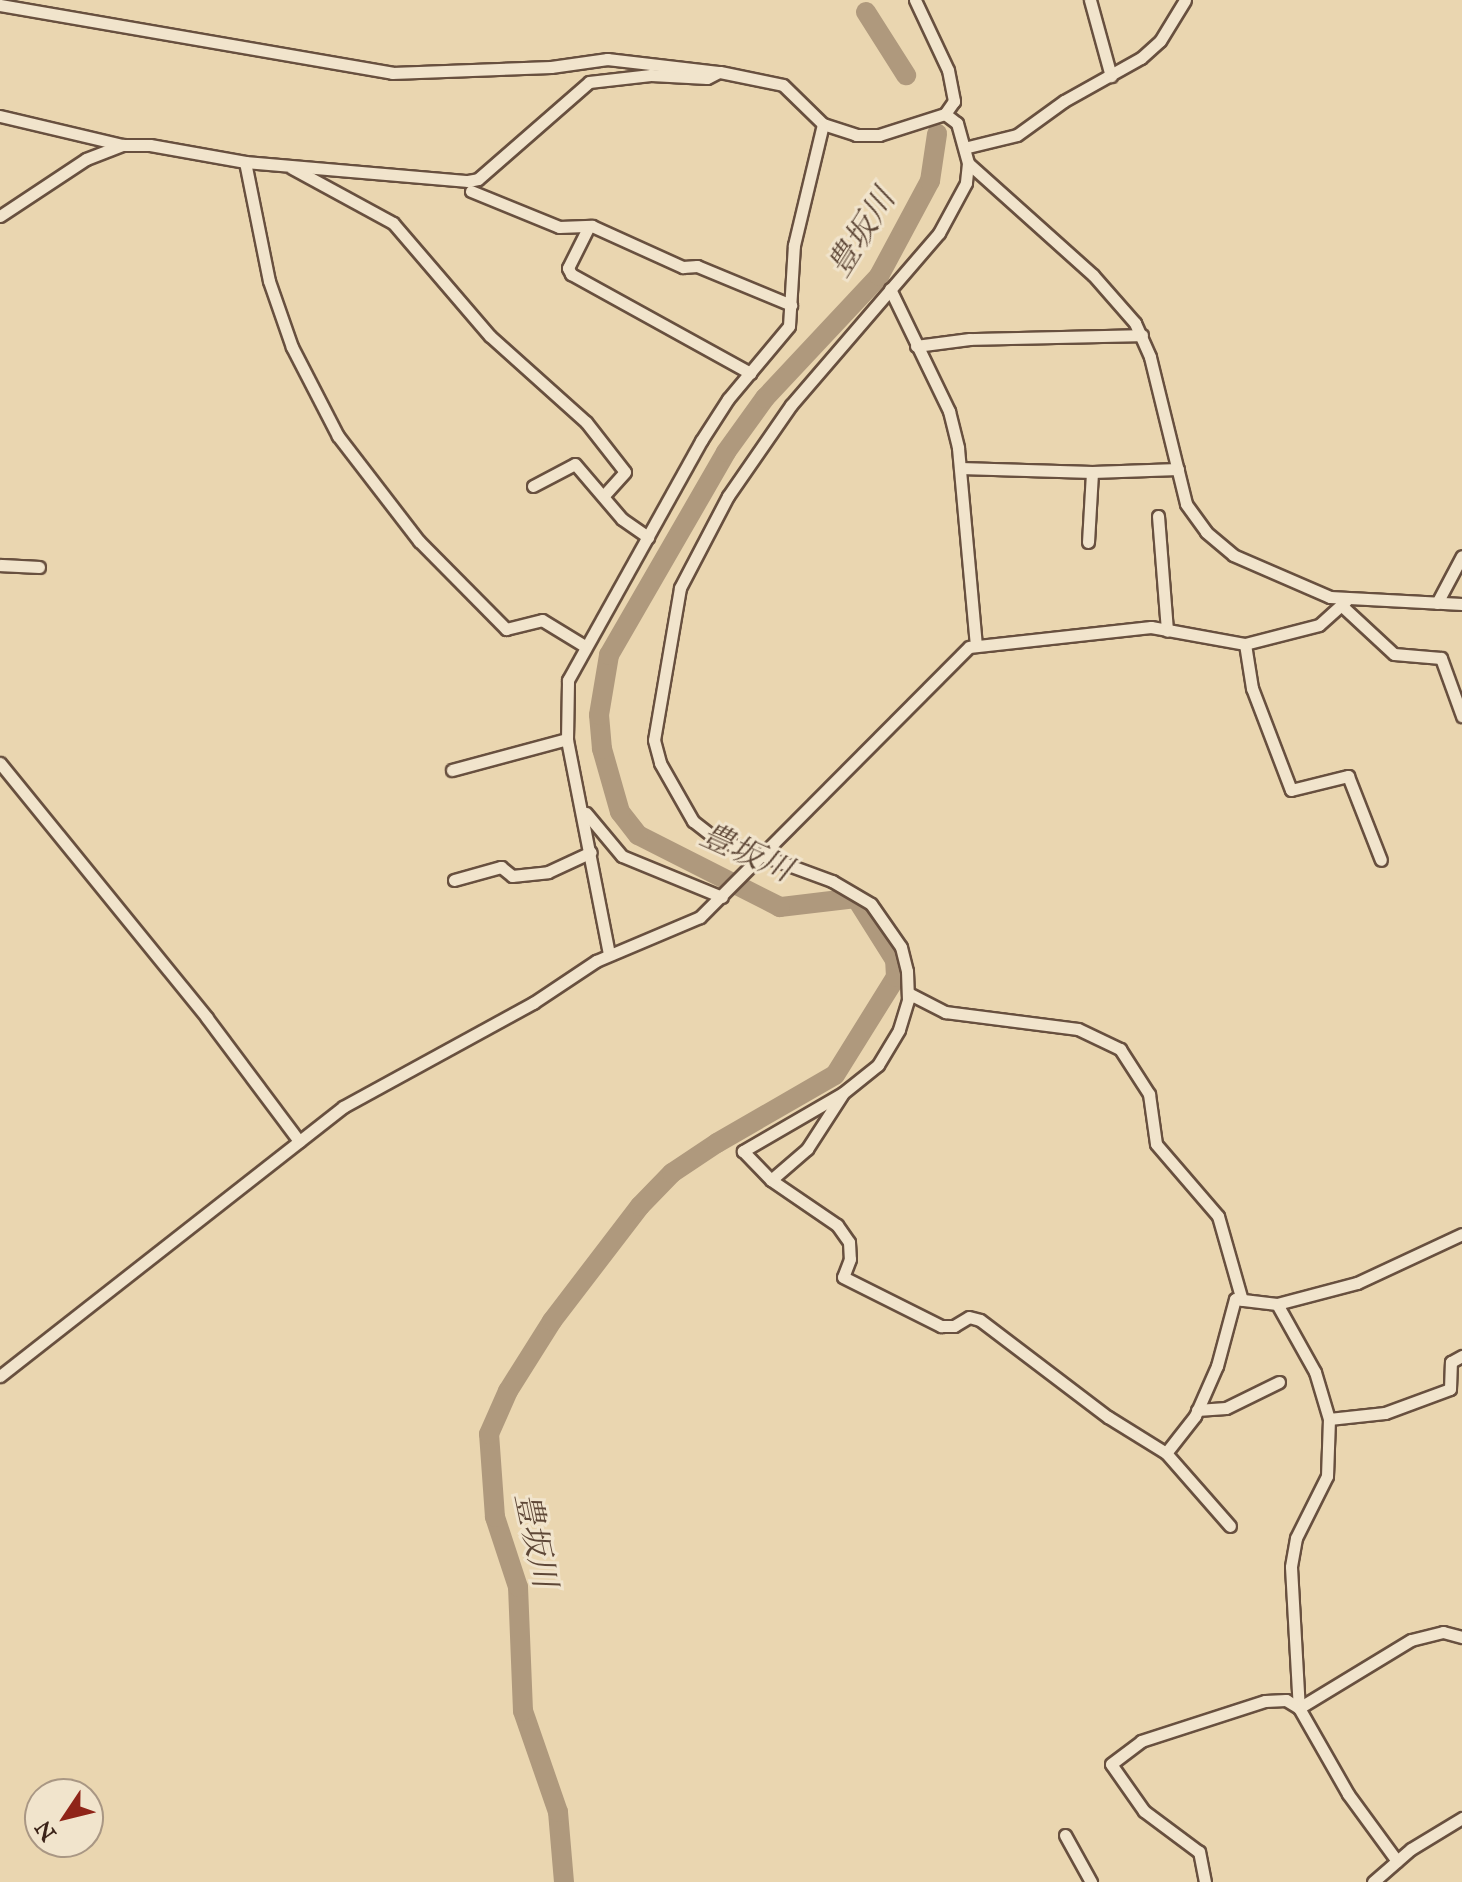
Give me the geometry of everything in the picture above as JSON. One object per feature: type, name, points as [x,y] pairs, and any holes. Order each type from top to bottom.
[{"type":"street","points":[[0,5],[392,73],[551,67],[607,59],[720,72],[783,85],[823,124],[856,135],[900,129],[941,115],[954,101],[948,70],[915,0]]},
{"type":"street","points":[[1090,0],[1111,76]]},
{"type":"street","points":[[968,147],[1017,135],[1064,101],[1111,76],[1160,41],[1185,0]]},
{"type":"street","points":[[0,116],[123,145],[150,145],[245,162],[468,181],[478,179],[589,82],[651,75],[707,78],[720,72]]},
{"type":"street","points":[[941,115],[957,123],[968,147],[968,163],[953,214],[759,447],[680,588],[655,716],[660,763],[693,821],[715,838],[761,858],[832,881],[871,904],[901,947],[908,993],[888,1053],[843,1093],[743,1151],[771,1180],[837,1225],[849,1242],[850,1259],[843,1277],[941,1326],[954,1326],[969,1317],[980,1320],[1108,1417],[1166,1453],[1230,1526]]},
{"type":"street","points":[[609,954],[567,739],[568,680],[583,645],[600,625],[701,441],[750,373],[789,326],[794,245],[823,124]]},
{"type":"street","points":[[0,216],[86,159],[123,145]]},
{"type":"street","points":[[245,162],[269,281],[292,347],[338,436],[427,551],[506,629],[542,620],[583,645]]},
{"type":"street","points":[[968,163],[1093,275],[1142,335],[1186,504],[1206,532],[1233,555],[1289,583],[1343,603],[1462,604]]},
{"type":"street","points":[[287,165],[393,223],[490,336],[586,422],[625,472],[605,494]]},
{"type":"street","points":[[471,191],[559,227],[589,226],[791,305]]},
{"type":"street","points":[[589,226],[568,268],[571,274],[750,373]]},
{"type":"street","points":[[890,289],[949,411],[960,468],[976,645]]},
{"type":"street","points":[[916,346],[970,339],[1142,335]]},
{"type":"street","points":[[533,486],[575,464],[605,494],[622,519],[648,537]]},
{"type":"street","points":[[960,468],[1092,472],[1178,469]]},
{"type":"street","points":[[1088,542],[1092,472]]},
{"type":"street","points":[[1158,516],[1167,631]]},
{"type":"street","points":[[1437,603],[1462,556]]},
{"type":"street","points":[[0,565],[39,567]]},
{"type":"street","points":[[0,1376],[299,1141],[372,1089],[533,1003],[609,954],[678,930],[724,895],[888,732],[953,657],[976,645],[1118,630],[1167,631],[1245,644],[1319,625],[1343,603]]},
{"type":"street","points":[[1343,603],[1394,654],[1441,658],[1462,716]]},
{"type":"street","points":[[1245,644],[1252,688],[1291,790],[1348,776],[1381,860]]},
{"type":"street","points":[[452,770],[567,739]]},
{"type":"street","points":[[0,763],[207,1018],[299,1141]]},
{"type":"street","points":[[582,806],[622,856],[724,895]]},
{"type":"street","points":[[454,880],[501,867],[512,876],[548,872],[591,852]]},
{"type":"street","points":[[908,993],[945,1012],[1078,1029],[1120,1049],[1149,1094],[1156,1144],[1218,1216],[1242,1300]]},
{"type":"street","points":[[771,1180],[807,1149],[843,1093]]},
{"type":"street","points":[[1166,1453],[1197,1410],[1217,1366],[1235,1299],[1277,1304],[1357,1283],[1462,1234]]},
{"type":"street","points":[[1277,1304],[1315,1372],[1329,1419],[1327,1476],[1296,1538],[1291,1567],[1299,1708],[1348,1794],[1397,1861]]},
{"type":"street","points":[[1329,1419],[1385,1413],[1450,1389],[1451,1362],[1462,1356]]},
{"type":"street","points":[[1197,1410],[1226,1408],[1279,1382]]},
{"type":"street","points":[[1299,1708],[1411,1640],[1443,1632],[1462,1637]]},
{"type":"street","points":[[1205,1882],[1199,1852],[1144,1811],[1111,1764],[1141,1741],[1265,1701],[1286,1700],[1299,1708]]},
{"type":"street","points":[[1373,1882],[1397,1861],[1462,1818]]},
{"type":"street","points":[[1065,1835],[1091,1882]]},
{"type":"waterway","name":"豊坂川","points":[[866,12],[906,75]]},
{"type":"waterway","name":"豊坂川","points":[[564,1882],[558,1812],[523,1711],[518,1587],[495,1517],[489,1434],[508,1391],[552,1321],[640,1206],[672,1173],[717,1143],[835,1075],[896,977],[895,960],[856,898],[780,907],[638,835],[620,812],[602,749],[599,715],[609,655],[726,452],[765,398],[879,276],[930,181],[937,134]]}]
